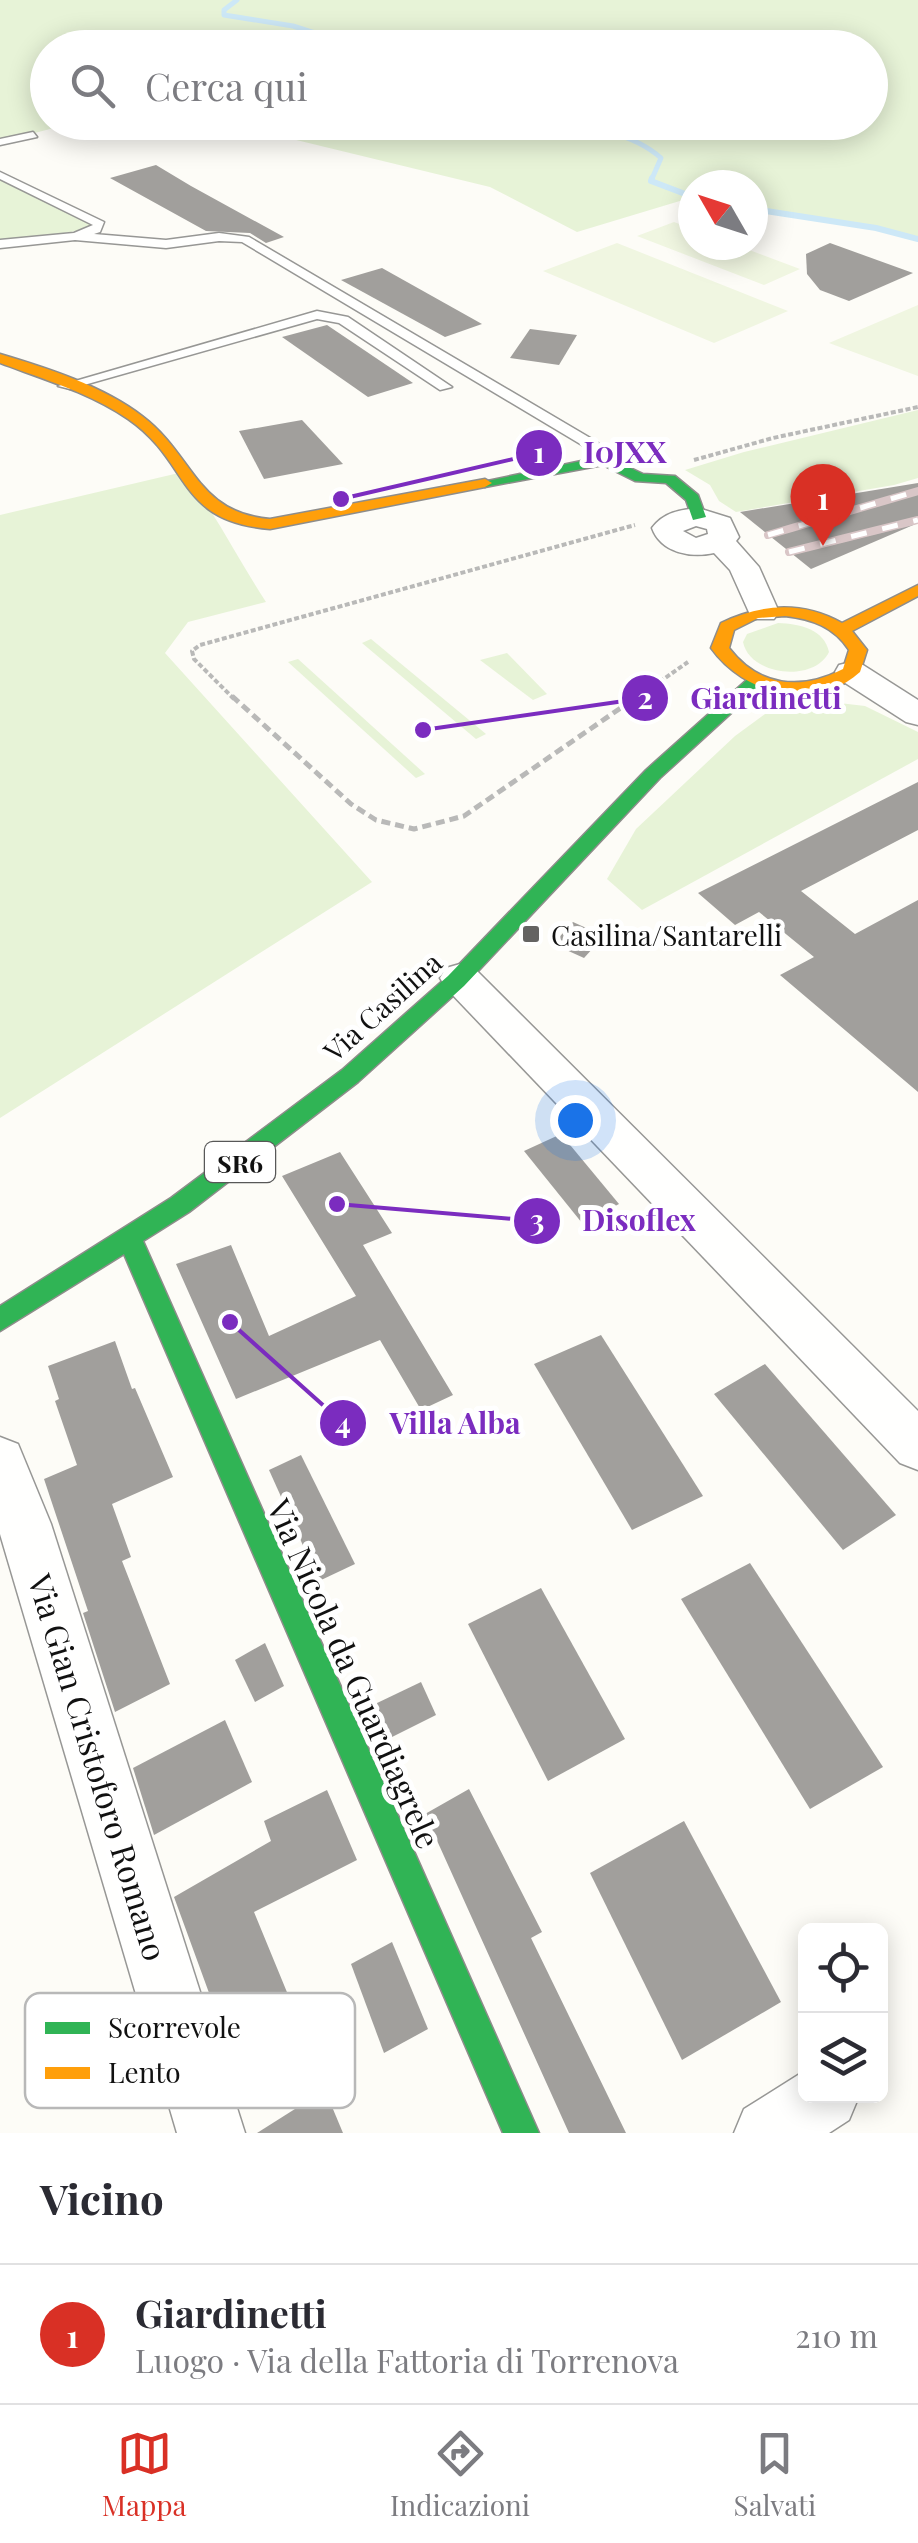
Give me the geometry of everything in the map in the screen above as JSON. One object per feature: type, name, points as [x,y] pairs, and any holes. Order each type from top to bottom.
[{"type":"street","points":[[0,358],[128,413],[151,430],[214,512],[242,526],[605,460],[640,478],[670,478],[693,498],[698,517],[714,520],[724,528],[726,533],[720,541],[744,567],[764,612]]},
{"type":"street","points":[[842,629],[918,590]]},
{"type":"street","points":[[764,612],[808,614],[842,629],[858,650],[852,672],[832,684],[808,688],[756,681],[729,664],[720,643],[732,624],[764,612]]},
{"type":"street","points":[[852,672],[918,715]]},
{"type":"street","name":"Via Casilina","points":[[0,1320],[129,1238],[282,1130],[381,1050],[460,978],[640,787],[724,716],[756,681]]},
{"type":"street","points":[[460,978],[918,1446]]},
{"type":"street","name":"Via Nicola da Guardiagrele","points":[[129,1238],[521,2133]]},
{"type":"street","name":"Via Gian Cristoforo Romano","points":[[0,1461],[24,1524],[168,1993]]},
{"type":"street","points":[[768,2133],[814,2103]]},
{"type":"street","name":"Via Gian Cristoforo Romano","points":[[203,2108],[211,2133]]},
{"type":"lane","points":[[0,142],[30,136]]},
{"type":"lane","points":[[0,174],[100,224],[96,230],[74,236],[0,244]]},
{"type":"lane","points":[[74,236],[166,244],[219,236],[245,239],[592,445],[605,460]]},
{"type":"lane","points":[[65,386],[317,315],[342,320],[445,387]]},
{"type":"path","points":[[640,478],[756,442],[918,407]]},
{"type":"path","points":[[641,523],[200,645],[192,651],[194,660],[356,811],[394,828],[432,829],[464,816],[700,654]]},
{"type":"green space","points":[[0,0],[918,0],[918,239],[884,229],[768,211],[768,170],[678,170],[678,202],[577,232],[490,187],[296,140],[888,140],[888,30],[30,30],[30,134],[0,142]]},
{"type":"green space","points":[[0,172],[100,227],[0,244]]},
{"type":"green space","points":[[678,223],[678,252],[637,236]]},
{"type":"green space","points":[[617,243],[788,311],[714,343],[543,271]]},
{"type":"green space","points":[[768,257],[800,269],[764,285],[699,260]]},
{"type":"green space","points":[[918,305],[918,376],[829,343]]},
{"type":"green space","points":[[918,410],[918,478],[894,485],[736,512],[719,501],[710,485],[685,470],[744,452]]},
{"type":"green space","points":[[183,472],[266,602],[188,622],[165,653],[372,882],[0,1118],[0,515]]},
{"type":"green space","points":[[778,623],[816,633],[829,652],[821,662],[797,671],[769,668],[757,662],[743,642],[747,634]]},
{"type":"green space","points":[[371,639],[486,734],[476,739],[362,643]]},
{"type":"green space","points":[[507,653],[547,694],[533,700],[480,660]]},
{"type":"green space","points":[[298,659],[425,774],[416,778],[288,662]]},
{"type":"green space","points":[[788,697],[865,706],[918,732],[918,759],[642,910],[607,879],[636,829],[735,736]]},
{"type":"building","points":[[156,165],[284,237],[266,243],[250,233],[206,231],[110,178]]},
{"type":"building","points":[[830,243],[913,273],[849,301],[820,290],[807,274],[806,254]]},
{"type":"building","points":[[382,268],[482,324],[445,337],[341,280]]},
{"type":"building","points":[[327,325],[413,383],[368,397],[282,337]]},
{"type":"building","points":[[530,329],[577,335],[559,365],[510,358]]},
{"type":"building","points":[[302,420],[343,464],[264,479],[239,431]]},
{"type":"building","points":[[918,483],[918,523],[811,569],[740,512]]},
{"type":"building","points":[[918,782],[918,830],[801,891],[855,934],[918,900],[918,1092],[780,975],[814,957],[759,912],[735,925],[698,893]]},
{"type":"building","points":[[573,922],[604,936],[584,958],[553,944]]},
{"type":"building","points":[[561,1134],[619,1204],[582,1223],[524,1151]]},
{"type":"building","points":[[340,1152],[392,1233],[363,1245],[453,1395],[421,1410],[380,1340],[236,1399],[176,1264],[231,1245],[269,1336],[356,1296],[282,1176]]},
{"type":"building","points":[[601,1335],[703,1496],[632,1530],[534,1364]]},
{"type":"building","points":[[115,1341],[132,1389],[135,1388],[173,1477],[112,1504],[131,1557],[122,1561],[170,1684],[115,1712],[83,1613],[88,1611],[44,1479],[77,1465],[55,1401],[59,1399],[48,1366]]},
{"type":"building","points":[[765,1364],[896,1515],[843,1550],[714,1394]]},
{"type":"building","points":[[301,1455],[355,1564],[319,1581],[269,1470]]},
{"type":"building","points":[[750,1563],[883,1767],[810,1809],[681,1599]]},
{"type":"building","points":[[541,1588],[625,1739],[548,1781],[468,1624]]},
{"type":"building","points":[[265,1643],[284,1686],[255,1702],[235,1660]]},
{"type":"building","points":[[421,1682],[436,1715],[390,1738],[375,1704]]},
{"type":"building","points":[[225,1720],[252,1782],[154,1835],[133,1768]]},
{"type":"building","points":[[469,1789],[542,1932],[531,1938],[626,2133],[569,2133],[425,1814]]},
{"type":"building","points":[[327,1790],[357,1860],[254,1912],[287,1993],[209,1993],[174,1897],[271,1841],[264,1821]]},
{"type":"building","points":[[684,1821],[781,2002],[682,2060],[590,1873]]},
{"type":"building","points":[[392,1942],[428,2029],[384,2053],[351,1964]]},
{"type":"building","points":[[297,2108],[333,2108],[343,2133],[257,2133]]},
{"type":"waterway","points":[[237,0],[224,10],[224,15],[305,30]]},
{"type":"waterway","points":[[633,140],[661,158],[651,181]]},
{"type":"waterway","points":[[651,181],[678,191]]},
{"type":"waterway","points":[[768,211],[876,228],[918,239]]},
{"type":"railway","points":[[768,535],[918,491]]},
{"type":"railway","points":[[789,552],[918,520]]},
{"type":"traffic: fast","points":[[485,483],[605,460],[640,478],[670,479],[693,498],[698,517]]},
{"type":"traffic: fast","points":[[0,1320],[180,1205],[350,1076],[456,981],[653,774],[756,681]]},
{"type":"traffic: fast","points":[[129,1238],[521,2133]]},
{"type":"traffic: slow","points":[[0,358],[87,391],[136,418],[154,433],[207,502],[243,522],[270,524],[485,483]]},
{"type":"traffic: slow","points":[[842,629],[918,590]]},
{"type":"traffic: slow","points":[[785,611],[818,617],[852,640],[858,650],[851,672],[816,686],[780,688],[762,683],[732,664],[720,648],[727,627],[755,613],[785,611]]},
{"type":"place","name":"I0JXX","points":[[341,499]]},
{"type":"place","name":"Giardinetti","points":[[823,546]]},
{"type":"place","name":"Giardinetti","points":[[423,730]]},
{"type":"place","name":"Casilina/Santarelli","points":[[531,934]]},
{"type":"place","name":"Disoflex","points":[[337,1204]]},
{"type":"place","name":"Villa Alba","points":[[230,1322]]}]
